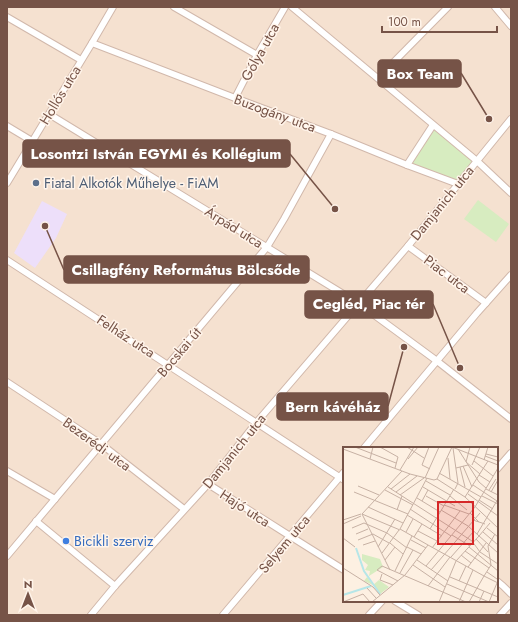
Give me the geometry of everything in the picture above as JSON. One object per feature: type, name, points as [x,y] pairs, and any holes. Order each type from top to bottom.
[{"type":"street","name":"Hollós utca","points":[[7,183],[113,7]]},
{"type":"street","points":[[174,7],[257,55]]},
{"type":"street","name":"Gólya utca","points":[[235,98],[257,55],[285,7]]},
{"type":"street","points":[[292,7],[477,160],[511,193]]},
{"type":"street","points":[[378,78],[448,7]]},
{"type":"street","points":[[495,7],[511,26]]},
{"type":"street","points":[[7,17],[81,60]]},
{"type":"street","name":"Buzogány utca","points":[[92,43],[458,184]]},
{"type":"street","name":"Árpád utca","points":[[49,114],[358,303],[437,361],[511,419]]},
{"type":"street","name":"Damjanich utca","points":[[91,615],[115,586],[208,484],[256,423],[408,246],[511,119]]},
{"type":"street","points":[[407,165],[433,125]]},
{"type":"street","points":[[7,126],[32,141]]},
{"type":"street","name":"Bocskai út","points":[[7,556],[267,247],[331,134]]},
{"type":"street","name":"Piac utca","points":[[408,246],[486,303]]},
{"type":"street","name":"Felház utca","points":[[7,260],[256,423],[343,476]]},
{"type":"street","points":[[365,447],[511,275]]},
{"type":"street","name":"Bezerédi utca","points":[[7,382],[101,444],[184,509]]},
{"type":"street","points":[[498,468],[511,453]]},
{"type":"street","points":[[7,471],[55,499]]},
{"type":"street","name":"Selyem utca","points":[[223,615],[343,476]]},
{"type":"street","name":"Hajó utca","points":[[208,484],[343,569]]},
{"type":"street","points":[[36,521],[115,586]]},
{"type":"street","points":[[498,583],[511,594]]},
{"type":"street","points":[[369,615],[381,602]]},
{"type":"street","points":[[397,602],[418,615]]},
{"type":"street","points":[[500,615],[511,602]]},
{"type":"shaded area","points":[[7,7],[511,7],[511,615],[7,615]]},
{"type":"shaded area","points":[[42,201],[67,214],[56,238],[35,268],[14,253]]},
{"type":"green space","points":[[433,125],[477,161],[458,184],[407,165]]},
{"type":"green space","points":[[478,200],[509,224],[496,242],[464,219]]},
{"type":"place","name":"Box Team","points":[[489,119]]},
{"type":"place","name":"Fiatal Alkotók Műhelye - FiAM","points":[[36,183]]},
{"type":"place","name":"Losontzi István EGYMI és Kollégium","points":[[335,209]]},
{"type":"place","name":"Csillagfény Református Bölcsőde","points":[[45,226]]},
{"type":"place","name":"Bern kávéház","points":[[404,347]]},
{"type":"place","name":"Cegléd, Piac tér","points":[[460,368]]},
{"type":"place","name":"Bicikli szerviz","points":[[66,541]]}]
